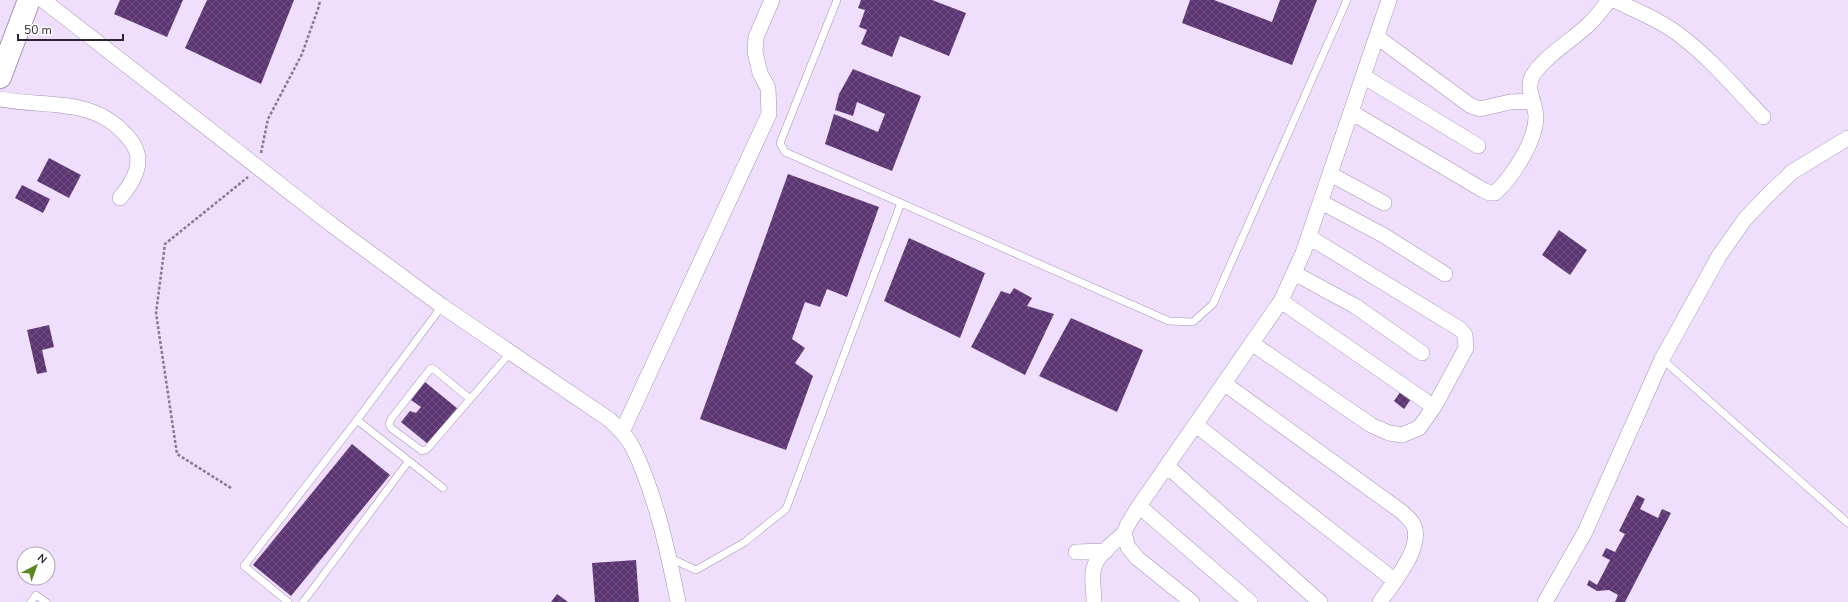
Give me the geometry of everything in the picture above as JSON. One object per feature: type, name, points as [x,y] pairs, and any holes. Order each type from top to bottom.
[{"type":"main road","points":[[0,77],[29,0]]},
{"type":"street","points":[[43,0],[332,225],[442,306],[610,420],[622,432],[631,445],[646,481],[670,558],[678,602]]},
{"type":"street","points":[[622,432],[769,114],[768,88],[760,73],[755,52],[756,37],[772,0]]},
{"type":"street","points":[[1094,602],[1093,573],[1099,557],[1124,533],[1139,506],[1253,344],[1281,301],[1309,237],[1389,0]]},
{"type":"street","points":[[1351,112],[1490,193],[1495,192],[1509,178],[1531,142],[1536,116],[1529,86],[1533,75],[1542,64],[1591,23],[1610,0]]},
{"type":"street","points":[[1614,0],[1656,20],[1682,37],[1713,65],[1764,117]]},
{"type":"street","points":[[1377,37],[1471,106],[1480,109],[1510,102],[1533,101]]},
{"type":"street","points":[[1363,76],[1478,146]]},
{"type":"street","points":[[0,99],[82,109],[104,116],[123,130],[137,149],[138,169],[130,186],[120,198]]},
{"type":"street","points":[[1545,602],[1585,532],[1662,359],[1719,256],[1745,218],[1792,172],[1848,138]]},
{"type":"street","points":[[1330,174],[1384,203]]},
{"type":"street","points":[[1321,202],[1383,235],[1445,274]]},
{"type":"street","points":[[1253,344],[1371,425],[1389,433],[1402,435],[1419,428],[1434,407],[1466,348],[1465,335],[1460,329],[1309,237]]},
{"type":"street","points":[[1294,273],[1355,306],[1422,353]]},
{"type":"street","points":[[1281,301],[1434,407]]},
{"type":"street","points":[[1225,384],[1402,512],[1409,519],[1413,525],[1415,537],[1413,550],[1380,602]]},
{"type":"street","points":[[1196,425],[1394,580]]},
{"type":"street","points":[[1167,466],[1320,602]]},
{"type":"street","points":[[1139,506],[1250,602]]},
{"type":"street","points":[[1124,533],[1128,546],[1137,558],[1192,602]]},
{"type":"street","points":[[1076,552],[1106,551]]},
{"type":"lane","points":[[837,0],[780,143],[785,152],[1169,321],[1193,322],[1213,304],[1346,0]]},
{"type":"lane","points":[[670,558],[696,570],[746,542],[786,509],[901,203]]},
{"type":"lane","points":[[288,602],[244,566],[357,420],[442,306]]},
{"type":"lane","points":[[470,399],[431,368],[391,419],[389,424],[391,428],[422,451],[427,449],[510,353]]},
{"type":"lane","points":[[1662,359],[1848,523]]},
{"type":"lane","points":[[357,420],[408,462],[443,488]]},
{"type":"lane","points":[[303,602],[408,462]]},
{"type":"lane","points":[[31,602],[36,595],[46,602]]},
{"type":"path","points":[[231,488],[177,454],[156,313],[165,244],[259,168],[268,119],[302,54],[320,0]]},
{"type":"building","points":[[120,0],[183,0],[167,37],[114,14]]},
{"type":"building","points":[[207,0],[294,0],[261,84],[185,48]]},
{"type":"building","points":[[861,0],[932,0],[966,13],[949,56],[900,36],[892,57],[861,44],[867,30],[859,27],[865,10],[858,8]]},
{"type":"building","points":[[1190,0],[1214,0],[1272,22],[1280,0],[1317,0],[1292,65],[1182,23]]},
{"type":"building","points":[[853,69],[921,96],[892,171],[825,144],[834,114],[878,132],[885,114],[857,102],[853,116],[835,110],[839,94]]},
{"type":"building","points":[[49,158],[81,175],[69,198],[37,181]]},
{"type":"building","points":[[788,174],[879,207],[847,297],[827,289],[820,307],[805,302],[792,339],[805,348],[795,363],[813,376],[786,450],[700,419]]},
{"type":"building","points":[[22,185],[50,199],[43,213],[15,198]]},
{"type":"building","points":[[1559,230],[1587,250],[1570,275],[1542,255]]},
{"type":"building","points":[[909,238],[985,273],[960,338],[884,301]]},
{"type":"building","points":[[1014,288],[1032,298],[1027,306],[1054,314],[1025,375],[971,347],[1001,291],[1010,294]]},
{"type":"building","points":[[1071,318],[1143,350],[1117,412],[1039,376]]},
{"type":"building","points":[[49,325],[54,347],[42,350],[47,372],[37,374],[27,330]]},
{"type":"building","points":[[425,382],[458,409],[429,445],[401,422],[410,411],[416,413],[421,407],[411,400]]},
{"type":"building","points":[[1403,388],[1413,396],[1404,409],[1394,401]]},
{"type":"building","points":[[352,444],[390,475],[291,596],[253,565]]},
{"type":"building","points":[[1637,495],[1645,499],[1640,509],[1658,518],[1662,509],[1671,513],[1625,602],[1615,602],[1618,595],[1609,590],[1597,591],[1587,585],[1589,580],[1597,585],[1610,560],[1602,556],[1606,548],[1615,552],[1625,534],[1619,531]]},
{"type":"building","points":[[636,560],[639,602],[595,602],[592,563]]},
{"type":"building","points":[[557,594],[568,602],[551,602]]}]
